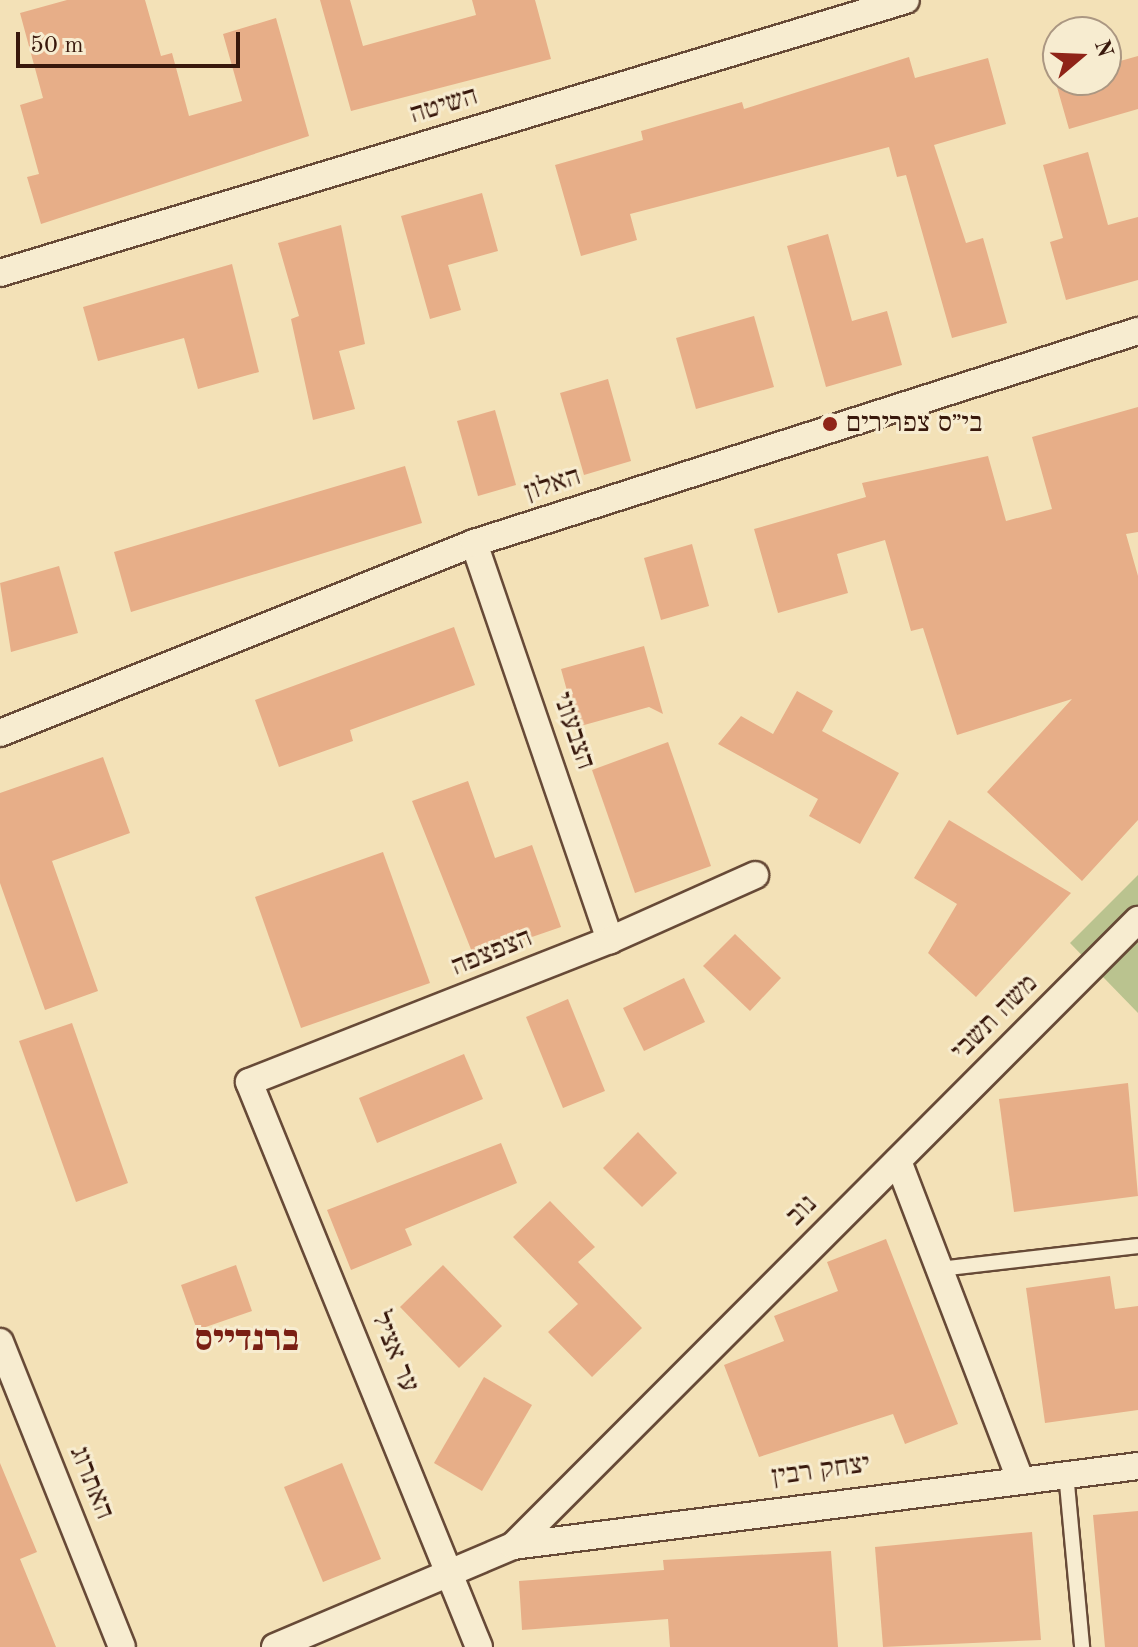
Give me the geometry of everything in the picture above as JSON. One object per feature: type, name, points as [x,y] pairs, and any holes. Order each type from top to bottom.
[{"type":"street","name":"השיטה","points":[[0,273],[842,9],[906,0]]},
{"type":"street","name":"האלון","points":[[0,733],[474,543],[1138,331]]},
{"type":"street","name":"הצבעוני","points":[[474,543],[610,940]]},
{"type":"street","name":"הצפצפה","points":[[249,1082],[610,940],[755,875]]},
{"type":"street","name":"משה תשבי","points":[[898,1161],[1138,920]]},
{"type":"street","name":"ער אציל","points":[[249,1082],[479,1647]]},
{"type":"street","points":[[898,1161],[1019,1476]]},
{"type":"street","name":"נוב","points":[[513,1546],[898,1161]]},
{"type":"street","name":"האתרוג","points":[[0,1342],[122,1647]]},
{"type":"street","name":"יצחק רבין","points":[[513,1546],[1019,1476],[1138,1466]]},
{"type":"street","points":[[275,1647],[513,1546]]},
{"type":"lane","points":[[940,1269],[1138,1246]]},
{"type":"lane","points":[[1066,1473],[1082,1647]]},
{"type":"green space","points":[[1138,875],[1138,1013],[1070,943]]},
{"type":"building","points":[[67,0],[145,0],[161,56],[172,53],[189,116],[242,101],[223,34],[276,18],[309,136],[41,224],[27,177],[39,174],[20,105],[43,98],[20,13]]},
{"type":"building","points":[[320,0],[350,0],[363,46],[476,15],[472,0],[535,0],[551,59],[351,111]]},
{"type":"building","points":[[1138,56],[1138,109],[1069,129],[1060,96],[1122,96],[1122,60]]},
{"type":"building","points":[[909,57],[915,78],[988,58],[1006,124],[934,145],[966,243],[983,238],[1007,323],[952,338],[906,175],[897,177],[889,147],[630,214],[637,240],[581,256],[555,165],[643,140],[641,131],[742,102],[744,109]]},
{"type":"building","points":[[1088,152],[1108,225],[1138,217],[1138,280],[1066,300],[1050,242],[1063,238],[1043,165]]},
{"type":"building","points":[[482,193],[498,251],[448,265],[461,310],[430,319],[401,216]]},
{"type":"building","points":[[341,225],[365,344],[339,351],[355,409],[313,420],[291,319],[299,316],[278,243]]},
{"type":"building","points":[[828,234],[852,321],[887,311],[902,365],[826,387],[787,246]]},
{"type":"building","points":[[232,264],[259,372],[198,389],[184,338],[98,361],[83,307]]},
{"type":"building","points":[[754,316],[774,387],[696,409],[676,338]]},
{"type":"building","points":[[608,379],[631,461],[584,475],[560,393]]},
{"type":"building","points":[[1138,407],[1138,532],[1126,534],[1138,576],[1138,820],[1082,881],[987,792],[1072,699],[957,735],[923,628],[911,631],[885,540],[837,554],[848,593],[778,613],[754,529],[866,497],[862,483],[988,456],[1006,521],[1052,509],[1032,437]]},
{"type":"building","points":[[495,410],[516,485],[478,496],[457,421]]},
{"type":"building","points":[[405,466],[422,523],[131,612],[114,552]]},
{"type":"building","points":[[692,544],[709,606],[661,620],[644,558]]},
{"type":"building","points":[[59,566],[78,633],[11,652],[0,583]]},
{"type":"building","points":[[454,627],[475,685],[350,730],[353,741],[279,767],[255,700]]},
{"type":"building","points":[[644,646],[663,714],[649,707],[577,727],[561,669]]},
{"type":"building","points":[[797,691],[833,711],[822,731],[899,773],[860,844],[809,816],[818,799],[718,744],[741,716],[773,734]]},
{"type":"building","points":[[668,742],[711,866],[635,893],[592,770]]},
{"type":"building","points":[[103,757],[130,833],[52,861],[98,991],[45,1010],[0,883],[0,793]]},
{"type":"building","points":[[468,781],[495,858],[532,845],[561,927],[474,957],[412,801]]},
{"type":"building","points":[[949,820],[1071,893],[976,997],[928,953],[957,904],[914,878]]},
{"type":"building","points":[[383,852],[430,983],[301,1028],[255,897]]},
{"type":"building","points":[[735,934],[781,978],[750,1011],[703,966]]},
{"type":"building","points":[[684,978],[705,1022],[644,1051],[623,1008]]},
{"type":"building","points":[[568,999],[605,1091],[563,1108],[526,1017]]},
{"type":"building","points":[[72,1023],[128,1183],[76,1202],[19,1041]]},
{"type":"building","points":[[464,1054],[483,1099],[377,1143],[359,1098]]},
{"type":"building","points":[[1128,1083],[1138,1196],[1014,1212],[999,1099]]},
{"type":"building","points":[[638,1132],[677,1173],[642,1207],[603,1168]]},
{"type":"building","points":[[501,1143],[517,1183],[405,1229],[412,1245],[351,1270],[327,1210]]},
{"type":"building","points":[[550,1201],[595,1247],[578,1262],[642,1328],[592,1377],[548,1332],[578,1304],[513,1237]]},
{"type":"building","points":[[886,1239],[958,1424],[905,1444],[893,1414],[759,1457],[724,1365],[784,1341],[774,1316],[838,1291],[827,1262]]},
{"type":"building","points":[[236,1265],[252,1311],[197,1330],[181,1285]]},
{"type":"building","points":[[443,1265],[502,1326],[459,1368],[400,1307]]},
{"type":"building","points":[[1110,1276],[1115,1309],[1138,1306],[1138,1410],[1045,1423],[1026,1288]]},
{"type":"building","points":[[484,1377],[532,1405],[482,1491],[434,1463]]},
{"type":"building","points":[[0,1463],[37,1552],[20,1559],[56,1647],[0,1647]]},
{"type":"building","points":[[342,1463],[381,1559],[323,1582],[284,1487]]},
{"type":"building","points":[[1138,1511],[1138,1647],[1105,1647],[1093,1515]]},
{"type":"building","points":[[1032,1532],[1041,1640],[883,1647],[875,1547]]},
{"type":"building","points":[[831,1551],[838,1647],[670,1647],[668,1619],[522,1630],[519,1581],[664,1570],[663,1560]]},
{"type":"place","name":"בי״ס צפרירים","points":[[830,424]]},
{"type":"district","name":"ברנדייס","points":[[247,1342]]}]
